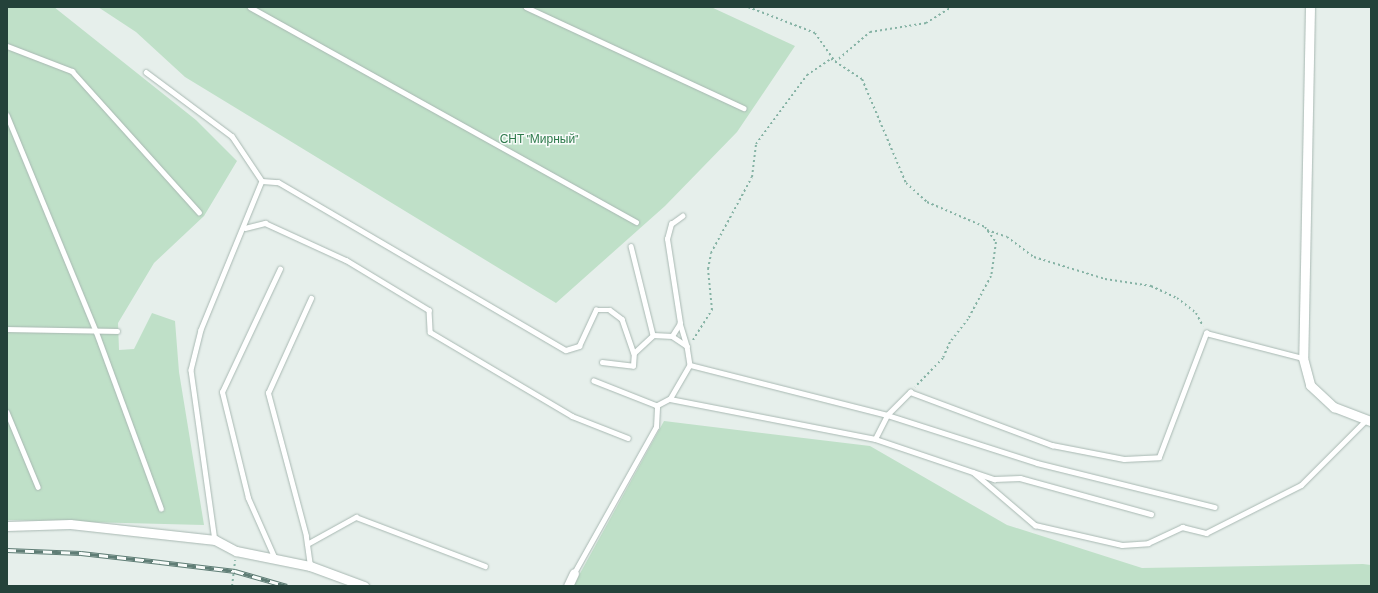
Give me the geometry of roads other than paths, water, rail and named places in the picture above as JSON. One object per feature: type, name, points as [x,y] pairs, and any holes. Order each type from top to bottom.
[{"type":"street","points":[[1310,7],[1303,358],[1310,385],[1334,407],[1369,420]]},
{"type":"street","points":[[7,526],[70,524],[215,540],[236,551],[310,566],[364,586]]},
{"type":"street","points":[[568,586],[574,573]]},
{"type":"lane","points":[[250,7],[636,222]]},
{"type":"lane","points":[[526,7],[744,108]]},
{"type":"lane","points":[[7,46],[72,71],[199,212]]},
{"type":"lane","points":[[146,72],[232,136],[262,181]]},
{"type":"lane","points":[[7,115],[96,330],[161,508]]},
{"type":"lane","points":[[215,540],[190,370],[202,330],[262,181]]},
{"type":"lane","points":[[262,181],[278,182],[566,350],[578,346],[596,310],[610,310],[622,319],[634,353],[633,366],[602,362]]},
{"type":"lane","points":[[594,381],[657,406],[670,399],[690,365],[687,346],[680,323],[667,239],[671,224],[682,216]]},
{"type":"lane","points":[[244,228],[265,224],[346,260],[429,310],[430,332],[572,416],[628,438]]},
{"type":"lane","points":[[631,246],[653,335]]},
{"type":"lane","points":[[275,559],[248,498],[222,392],[280,269]]},
{"type":"lane","points":[[310,298],[268,394],[307,544],[310,566]]},
{"type":"lane","points":[[672,336],[680,323]]},
{"type":"lane","points":[[7,329],[117,331]]},
{"type":"lane","points":[[876,439],[887,415],[910,392],[1052,445],[1124,459],[1159,457],[1206,333],[1303,358]]},
{"type":"lane","points":[[634,353],[653,335],[672,336],[687,346]]},
{"type":"lane","points":[[690,365],[887,415],[1037,463],[1215,507]]},
{"type":"lane","points":[[670,399],[876,439],[994,479],[1020,478],[1151,514]]},
{"type":"lane","points":[[574,573],[656,427],[657,406]]},
{"type":"lane","points":[[7,412],[38,487]]},
{"type":"lane","points":[[972,471],[1035,524],[1122,546],[1148,543],[1182,527],[1206,533],[1301,485],[1369,420]]},
{"type":"lane","points":[[307,544],[356,517],[485,566]]},
{"type":"railway","points":[[7,550],[81,553],[235,571],[287,586]]},
{"type":"park label","name":"СНТ \"Мирный\"","points":[[539,139]]}]
